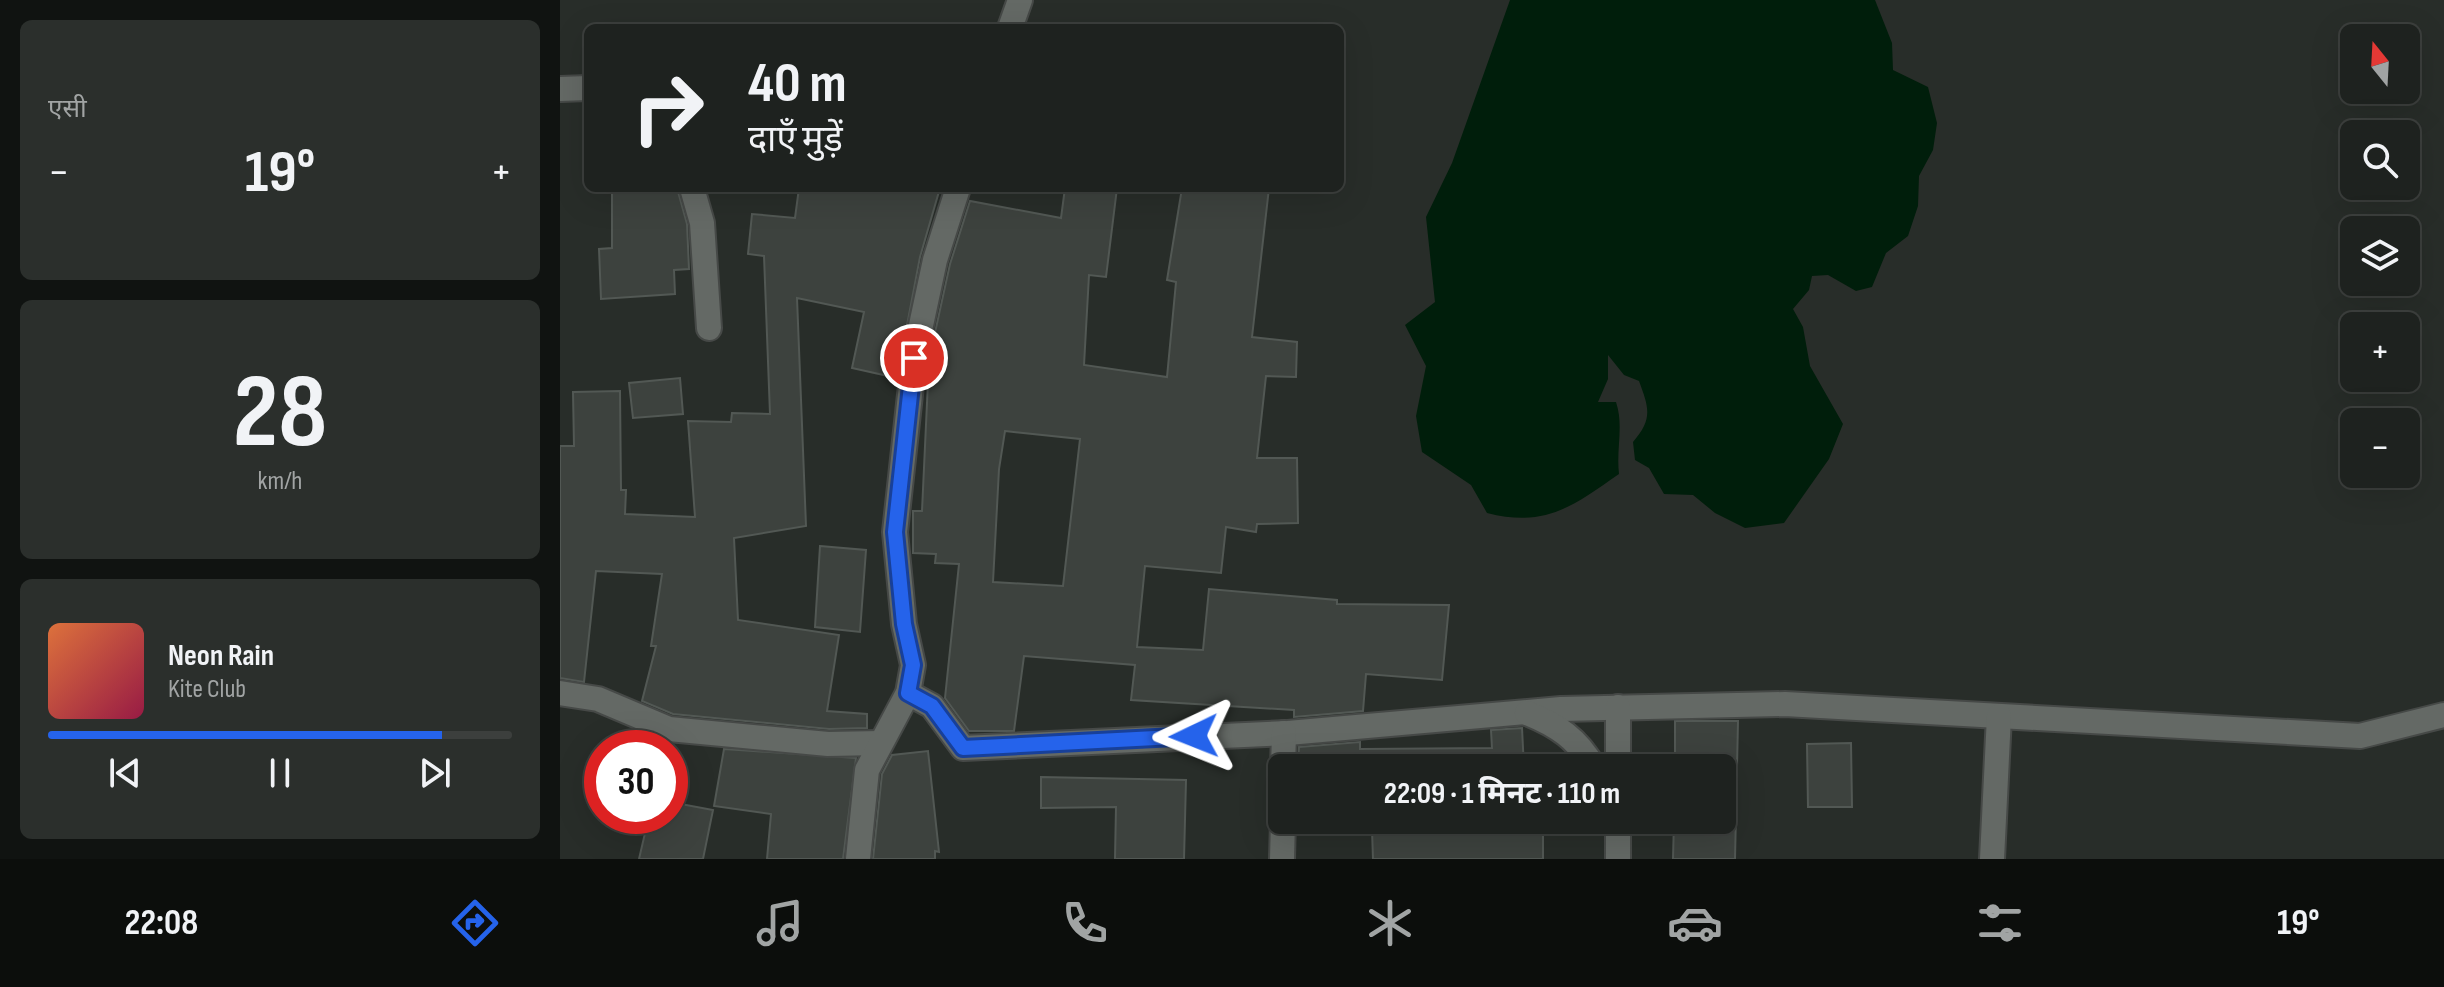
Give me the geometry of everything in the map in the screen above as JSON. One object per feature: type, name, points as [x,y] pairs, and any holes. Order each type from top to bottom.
[{"type":"street","points":[[1011,24],[1020,0]]},
{"type":"street","points":[[693,192],[702,223],[709,328]]},
{"type":"street","points":[[858,859],[867,770],[908,693],[913,665],[904,624],[895,532],[914,358],[935,260],[957,192]]},
{"type":"street","points":[[560,693],[598,699],[669,729],[828,744],[880,743]]},
{"type":"street","points":[[908,693],[932,706],[963,748],[1284,733],[1618,707],[1785,704],[2360,736],[2444,715]]},
{"type":"street","points":[[1618,707],[1618,754]]},
{"type":"street","points":[[1524,712],[1554,724],[1571,736],[1584,754]]},
{"type":"street","points":[[1992,859],[1999,716]]},
{"type":"street","points":[[1283,754],[1284,733]]},
{"type":"street","points":[[1282,859],[1283,834]]},
{"type":"shaded area","points":[[1510,0],[1875,0],[1892,43],[1893,70],[1928,87],[1937,123],[1933,150],[1919,176],[1918,206],[1908,236],[1886,253],[1872,287],[1856,291],[1828,275],[1812,276],[1809,290],[1793,309],[1803,327],[1810,366],[1843,424],[1829,459],[1784,523],[1745,528],[1715,513],[1693,495],[1664,494],[1649,468],[1635,460],[1633,442],[1644,427],[1647,413],[1639,381],[1624,375],[1608,355],[1608,379],[1598,402],[1616,402],[1619,474],[1573,504],[1543,516],[1526,518],[1487,513],[1471,485],[1422,452],[1416,416],[1426,366],[1405,325],[1435,302],[1426,217],[1452,163]]},
{"type":"building","points":[[612,192],[678,192],[687,224],[689,269],[674,270],[675,294],[601,299],[599,249],[612,248]]},
{"type":"building","points":[[798,192],[939,192],[920,257],[897,378],[852,368],[864,312],[797,298],[806,526],[734,538],[738,620],[839,635],[827,711],[867,714],[867,728],[829,729],[673,714],[642,701],[656,646],[651,646],[662,574],[596,571],[584,682],[560,678],[560,446],[574,446],[573,392],[620,391],[621,490],[626,490],[625,514],[695,517],[688,421],[731,422],[732,413],[770,414],[764,256],[748,254],[752,214],[795,218]]},
{"type":"building","points":[[1064,192],[1117,192],[1106,277],[1089,275],[1084,365],[1167,377],[1176,282],[1167,280],[1181,192],[1269,192],[1252,337],[1297,342],[1296,377],[1266,376],[1257,458],[1297,458],[1298,523],[1257,524],[1256,532],[1226,527],[1221,573],[1145,566],[1137,647],[1203,650],[1209,589],[1337,600],[1337,604],[1449,605],[1442,680],[1366,674],[1363,711],[1294,717],[1294,710],[1131,700],[1135,665],[1024,656],[1014,731],[969,731],[945,698],[959,564],[935,563],[936,554],[913,553],[913,511],[922,511],[929,360],[950,264],[970,201],[1061,218]],"holes":[[[1005,431],[1080,439],[1063,586],[993,582],[999,469]]]},
{"type":"building","points":[[680,378],[683,414],[633,418],[629,383]]},
{"type":"building","points":[[820,546],[866,550],[860,632],[815,627]]},
{"type":"building","points":[[1675,721],[1738,721],[1736,813],[1736,754],[1675,754]]},
{"type":"building","points":[[1522,728],[1523,754],[1299,754],[1299,747],[1360,742],[1360,749],[1492,748],[1491,730]]},
{"type":"building","points":[[1851,743],[1852,807],[1808,807],[1807,744]]},
{"type":"building","points":[[724,749],[856,758],[843,859],[767,859],[771,814],[714,806]]},
{"type":"building","points":[[928,751],[939,852],[935,851],[935,859],[873,859],[882,774],[892,755]]},
{"type":"building","points":[[1041,777],[1186,780],[1184,859],[1115,859],[1116,807],[1041,808]]},
{"type":"building","points":[[688,805],[713,810],[703,859],[639,859],[645,834],[688,834]]},
{"type":"building","points":[[1372,834],[1543,834],[1543,859],[1373,859]]},
{"type":"building","points":[[1674,834],[1736,834],[1735,859],[1673,859]]},
{"type":"route","points":[[914,358],[895,532],[904,624],[913,665],[908,693],[932,706],[963,748],[1194,736]]}]
